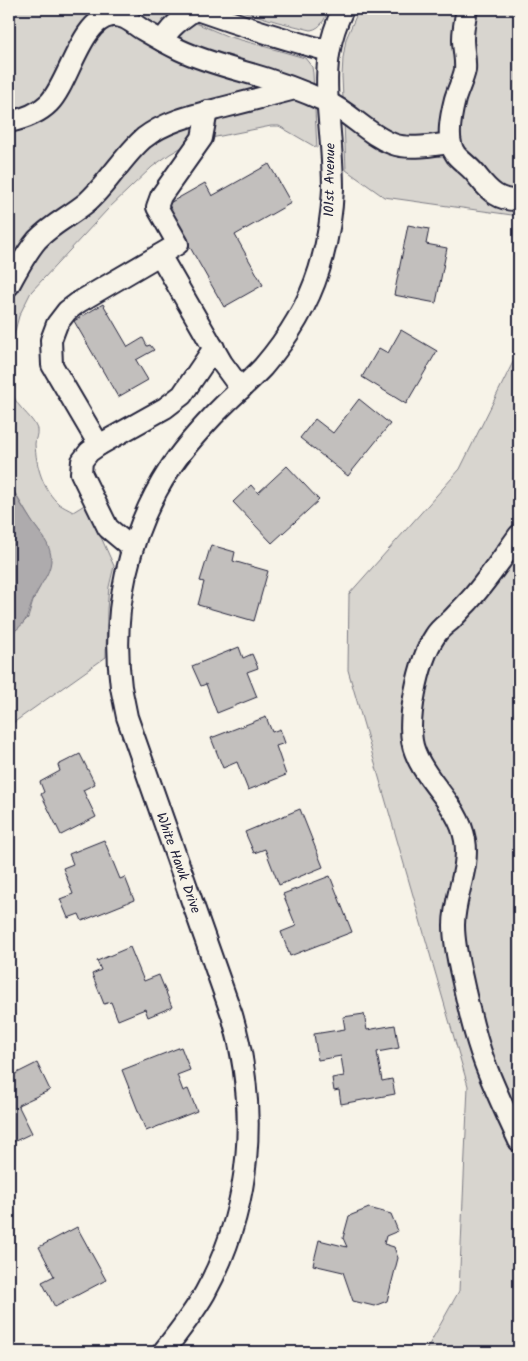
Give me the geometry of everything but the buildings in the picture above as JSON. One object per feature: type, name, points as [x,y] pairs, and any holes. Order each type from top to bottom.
[{"type":"street","points":[[163,41],[172,28],[195,9],[239,26],[329,51]]},
{"type":"street","name":"101st Avenue","points":[[241,389],[282,343],[309,296],[319,270],[329,232],[333,190],[327,70],[329,51],[343,9]]},
{"type":"street","points":[[466,9],[463,27],[466,58],[465,70],[455,99],[449,133],[450,143],[456,155],[472,169],[488,189],[504,199],[519,200]]},
{"type":"street","points":[[9,122],[37,112],[49,103],[57,93],[79,47],[89,33],[104,19],[112,16],[130,21],[179,50],[296,89],[328,102],[375,136],[395,145],[414,146],[450,143]]},
{"type":"street","points":[[9,285],[37,240],[85,203],[103,186],[132,149],[146,136],[173,122],[207,111],[296,89]]},
{"type":"street","points":[[99,445],[52,365],[51,340],[57,324],[67,311],[79,302],[178,244],[157,207],[161,196],[202,138],[207,111]]},
{"type":"street","points":[[160,254],[222,363],[241,389]]},
{"type":"street","points":[[132,548],[108,528],[81,473],[82,462],[89,452],[99,445],[165,408],[182,395],[214,348]]},
{"type":"street","name":"White Hawk Drive","points":[[163,1352],[187,1321],[204,1293],[216,1270],[236,1218],[243,1183],[248,1136],[248,1096],[238,1035],[230,1009],[127,717],[121,687],[118,628],[124,580],[132,548],[148,508],[169,470],[191,440],[241,389]]},
{"type":"street","points":[[519,535],[470,599],[435,635],[429,647],[414,694],[412,714],[413,749],[418,762],[449,803],[466,840],[465,864],[456,902],[454,924],[456,952],[484,1062],[519,1141]]},
{"type":"shaded area","points":[[9,9],[162,9],[227,36],[305,58],[312,67],[313,73],[317,148],[279,126],[271,126],[191,142],[170,154],[152,167],[108,209],[31,292],[19,316],[12,342],[9,364]]},
{"type":"shaded area","points":[[235,9],[329,9],[320,25],[311,30]]},
{"type":"shaded area","points":[[359,9],[519,9],[519,216],[384,197],[346,170],[343,58],[346,39]]},
{"type":"shaded area","points":[[519,350],[519,1352],[425,1352],[459,1291],[468,1086],[348,670],[349,594],[460,469]]},
{"type":"shaded area","points":[[9,379],[16,401],[33,421],[37,429],[35,444],[37,461],[45,485],[59,504],[73,512],[86,504],[114,566],[109,587],[107,609],[106,657],[9,725],[9,630],[13,632],[28,618],[34,598],[40,587],[45,539],[32,522],[9,483]]},
{"type":"shaded area","points":[[9,483],[47,544],[51,555],[49,570],[25,620],[13,632],[9,630]]}]
